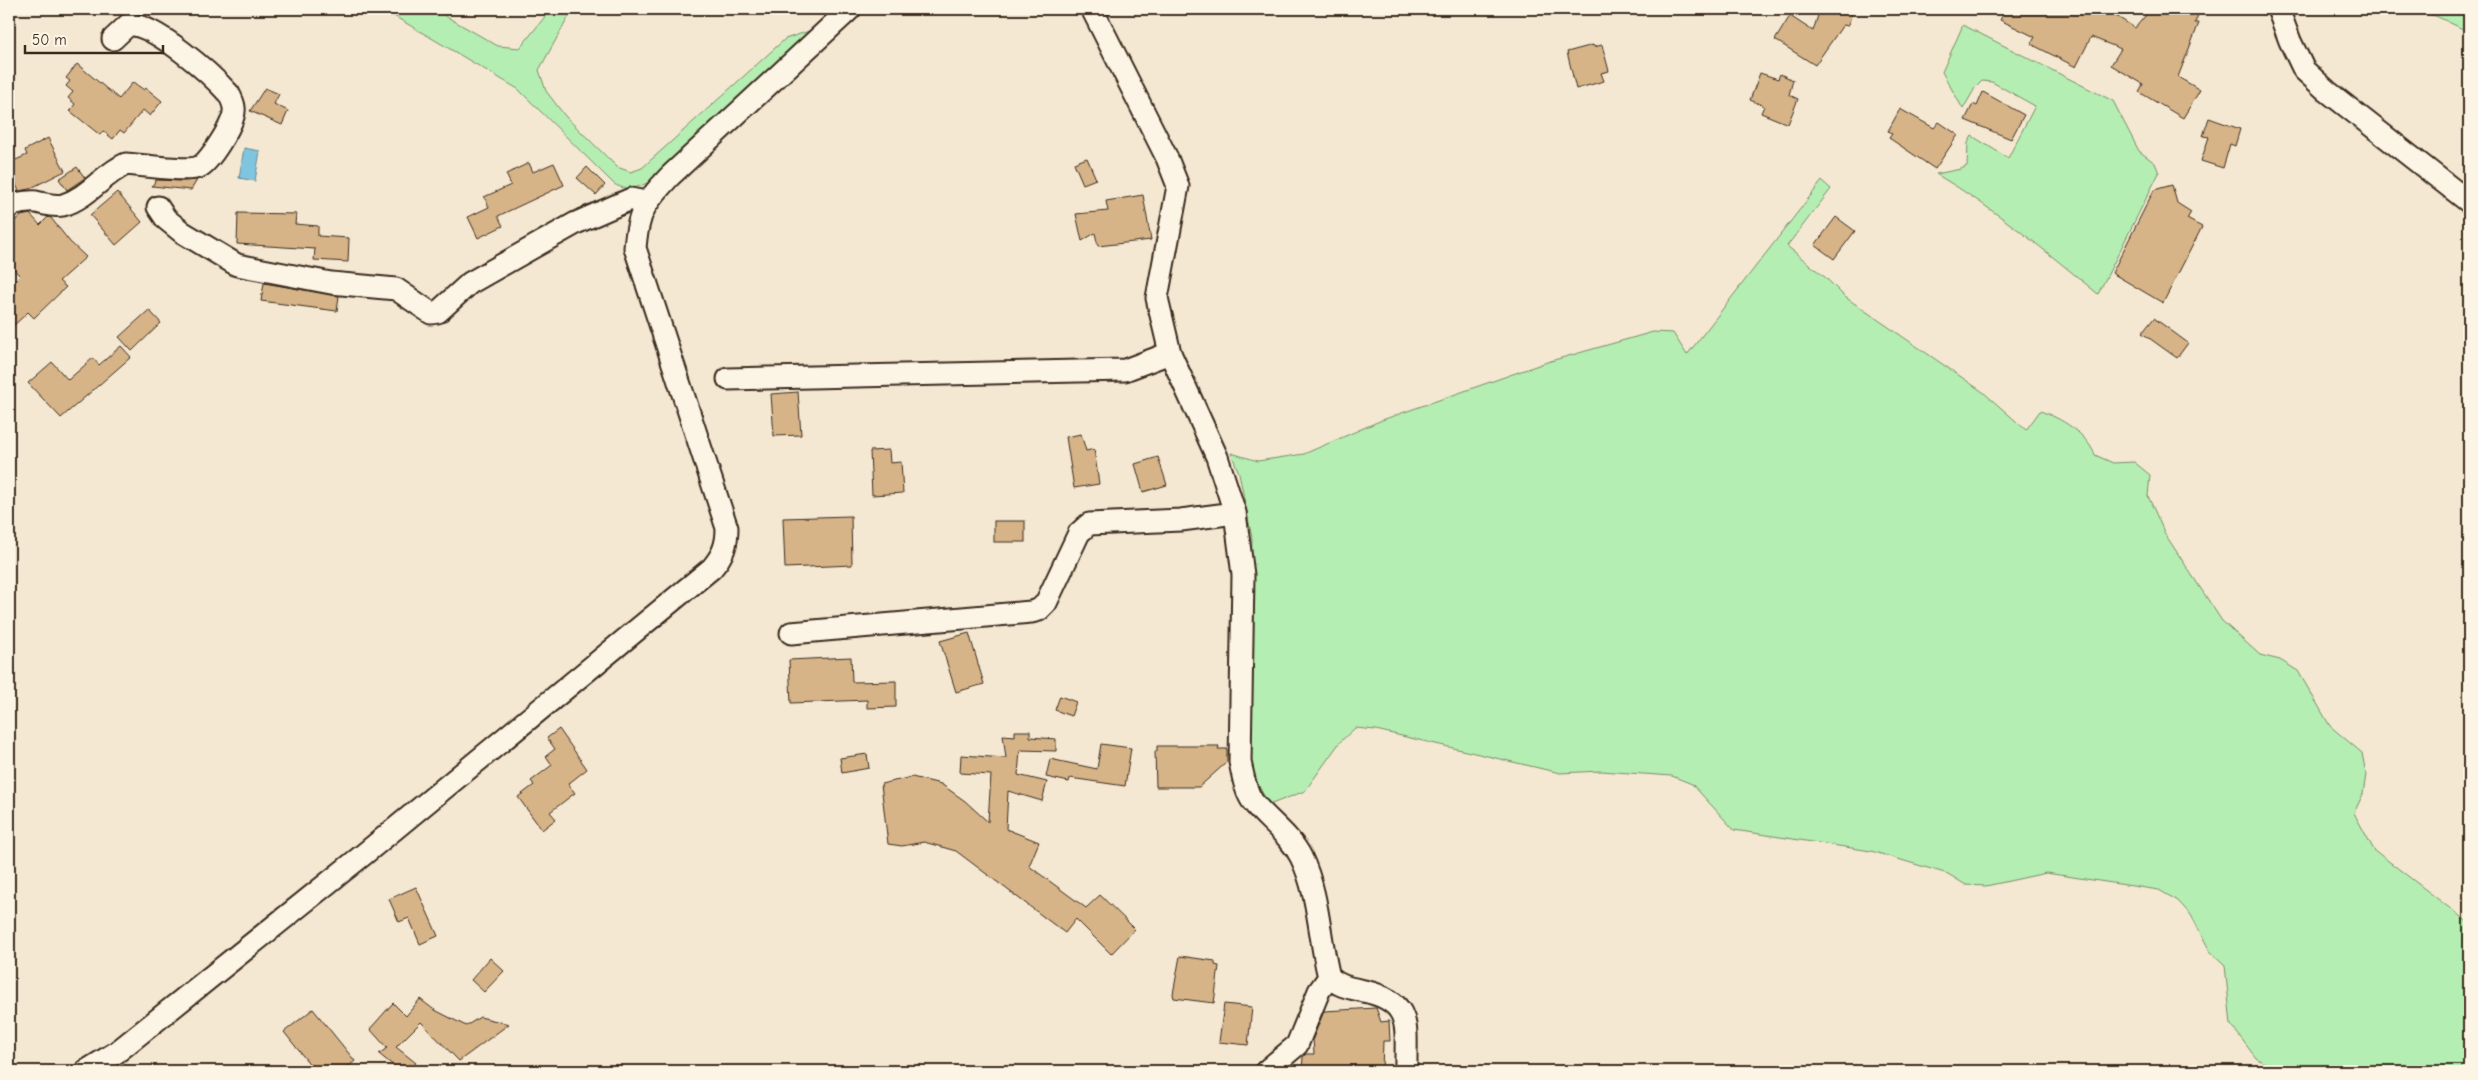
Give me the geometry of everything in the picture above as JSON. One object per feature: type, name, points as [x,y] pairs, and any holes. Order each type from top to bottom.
[{"type":"street","points":[[86,1071],[117,1052],[363,855],[712,568],[721,557],[727,543],[727,528],[635,248],[637,225],[646,202],[670,176],[850,9]]},
{"type":"street","points":[[1092,9],[1167,158],[1178,186],[1157,298],[1170,353],[1217,457],[1235,513],[1243,575],[1240,762],[1245,784],[1252,801],[1286,837],[1300,855],[1309,874],[1329,977],[1338,985],[1370,992],[1395,1003],[1403,1013],[1406,1071]]},
{"type":"street","points":[[2278,9],[2304,70],[2327,91],[2469,202]]},
{"type":"street","points":[[9,205],[35,202],[55,206],[65,204],[78,199],[116,168],[126,164],[199,167],[207,160],[229,128],[234,114],[234,104],[229,94],[174,45],[138,24],[129,24],[113,39]]},
{"type":"street","points":[[158,207],[166,219],[182,232],[237,265],[331,283],[396,289],[430,313],[438,312],[470,283],[576,223],[631,199],[646,202]]},
{"type":"street","points":[[728,379],[1125,370],[1170,353]]},
{"type":"street","points":[[791,633],[1039,610],[1053,591],[1079,533],[1089,524],[1181,520],[1235,513]]},
{"type":"street","points":[[1266,1071],[1297,1045],[1319,991],[1329,977]]},
{"type":"green space","points":[[382,9],[433,9],[498,46],[520,48],[551,9],[573,9],[539,70],[546,91],[565,116],[617,167],[631,172],[642,168],[785,39],[812,30],[651,181],[637,187],[624,188],[614,184],[518,89]]},
{"type":"green space","points":[[2403,9],[2469,9],[2469,32],[2436,16]]},
{"type":"green space","points":[[1963,25],[2113,101],[2139,151],[2155,163],[2159,173],[2098,294],[1999,216],[1936,174],[1967,166],[1968,143],[1972,136],[2008,158],[2035,106],[1992,82],[1982,81],[1975,88],[1963,109],[1942,72]]},
{"type":"green space","points":[[1822,181],[1831,189],[1787,246],[1826,278],[1845,297],[1983,392],[2026,430],[2040,411],[2072,427],[2086,440],[2095,455],[2113,463],[2134,462],[2150,475],[2148,496],[2165,534],[2222,621],[2260,655],[2280,660],[2298,671],[2330,726],[2362,753],[2366,774],[2363,794],[2354,813],[2374,850],[2469,923],[2469,1071],[2277,1071],[2256,1058],[2231,1025],[2225,965],[2210,951],[2191,915],[2178,901],[2159,890],[2046,873],[1986,886],[1966,885],[1948,874],[1871,851],[1734,830],[1692,784],[1672,776],[1601,771],[1560,773],[1376,730],[1355,728],[1340,742],[1305,791],[1269,805],[1255,779],[1247,745],[1252,538],[1239,473],[1231,453],[1258,461],[1304,454],[1382,420],[1547,362],[1653,332],[1673,333],[1687,355]]},
{"type":"water","points":[[244,148],[260,151],[255,181],[239,178]]},
{"type":"building","points":[[1820,9],[1853,9],[1848,26],[1843,25],[1815,65],[1775,40],[1790,16],[1813,31]]},
{"type":"building","points":[[2006,9],[2105,9],[2135,28],[2151,9],[2200,9],[2195,23],[2199,23],[2178,77],[2200,90],[2183,118],[2139,92],[2143,84],[2111,65],[2121,49],[2091,37],[2076,67],[2031,44],[2035,37],[2000,20]]},
{"type":"building","points":[[1593,45],[1594,47],[1602,45],[1609,71],[1601,73],[1604,81],[1576,89],[1567,52]]},
{"type":"building","points":[[77,64],[119,99],[133,82],[144,90],[146,88],[162,101],[150,116],[143,110],[124,133],[120,130],[113,139],[103,131],[100,135],[70,111],[75,104],[68,98],[73,92],[66,86],[70,81],[66,78]]},
{"type":"building","points":[[1760,73],[1778,79],[1780,74],[1793,80],[1789,95],[1798,99],[1788,124],[1761,113],[1764,106],[1750,100]]},
{"type":"building","points":[[265,88],[279,94],[274,104],[288,111],[282,125],[250,111]]},
{"type":"building","points":[[1983,92],[2024,115],[2011,139],[1965,120],[1973,104],[1977,106]]},
{"type":"building","points":[[1900,109],[1934,128],[1939,122],[1958,135],[1935,169],[1889,138],[1892,134],[1888,131]]},
{"type":"building","points":[[2209,118],[2240,129],[2235,146],[2230,144],[2223,168],[2201,161],[2209,137],[2203,136]]},
{"type":"building","points":[[48,138],[65,171],[29,189],[19,191],[9,170],[9,163],[27,155],[25,150]]},
{"type":"building","points":[[1087,158],[1096,179],[1083,184],[1074,163]]},
{"type":"building","points":[[529,163],[533,172],[554,163],[564,185],[498,216],[503,226],[478,238],[468,217],[489,207],[484,197],[511,185],[506,174]]},
{"type":"building","points":[[77,167],[85,178],[67,190],[59,179]]},
{"type":"building","points":[[587,167],[605,185],[596,195],[577,178]]},
{"type":"building","points":[[156,180],[197,180],[191,190],[152,186]]},
{"type":"building","points":[[2172,185],[2177,203],[2191,212],[2187,219],[2202,227],[2163,303],[2112,273],[2154,190]]},
{"type":"building","points":[[117,192],[142,222],[116,245],[90,215]]},
{"type":"building","points":[[1143,195],[1151,240],[1098,246],[1095,233],[1082,241],[1076,214],[1108,211],[1106,201]]},
{"type":"building","points":[[238,213],[296,214],[295,224],[318,226],[318,236],[349,238],[348,262],[314,260],[315,249],[237,244]]},
{"type":"building","points":[[30,214],[40,225],[48,217],[51,218],[70,242],[86,257],[59,281],[66,287],[34,318],[28,312],[9,330],[9,286],[20,276],[9,264],[9,226],[21,216]]},
{"type":"building","points":[[1836,217],[1855,231],[1834,259],[1815,245]]},
{"type":"building","points":[[264,283],[339,296],[337,311],[261,301]]},
{"type":"building","points":[[149,310],[161,323],[132,351],[119,337]]},
{"type":"building","points":[[2154,318],[2188,343],[2177,358],[2142,333]]},
{"type":"building","points":[[121,346],[131,357],[61,418],[28,383],[52,362],[68,380],[93,358],[99,365]]},
{"type":"building","points":[[798,392],[801,435],[774,436],[771,394]]},
{"type":"building","points":[[1081,434],[1086,451],[1094,449],[1099,484],[1074,488],[1066,437]]},
{"type":"building","points":[[889,450],[890,463],[901,462],[903,493],[872,495],[870,451]]},
{"type":"building","points":[[1158,457],[1167,485],[1143,492],[1135,464]]},
{"type":"building","points":[[851,516],[852,565],[785,568],[783,518]]},
{"type":"building","points":[[994,521],[1025,521],[1025,542],[994,542]]},
{"type":"building","points":[[969,633],[984,684],[956,692],[940,641]]},
{"type":"building","points":[[851,657],[852,682],[896,681],[896,707],[867,708],[867,700],[791,703],[789,660]]},
{"type":"building","points":[[1060,696],[1076,702],[1071,716],[1055,710]]},
{"type":"building","points":[[559,729],[587,769],[568,784],[575,793],[550,812],[556,819],[542,830],[518,797],[534,785],[531,781],[552,765],[546,756],[555,749],[547,738]]},
{"type":"building","points":[[1015,731],[1030,731],[1030,737],[1056,739],[1056,751],[1020,750],[1018,775],[1047,782],[1042,801],[1008,791],[1006,829],[1039,842],[1029,866],[1086,908],[1100,895],[1135,929],[1111,954],[1076,919],[1065,933],[956,851],[924,842],[902,846],[888,844],[881,784],[912,777],[941,784],[965,801],[988,822],[991,775],[960,773],[961,755],[1006,758],[1003,735],[1015,736]]},
{"type":"building","points":[[1101,744],[1131,748],[1125,786],[1070,778],[1069,782],[1046,777],[1050,759],[1097,769]]},
{"type":"building","points":[[1157,746],[1219,746],[1218,749],[1227,749],[1227,762],[1199,787],[1156,787],[1155,751],[1157,751]]},
{"type":"building","points":[[867,754],[869,768],[842,773],[840,758]]},
{"type":"building","points":[[416,887],[438,936],[420,944],[409,918],[399,922],[389,899]]},
{"type":"building","points":[[1180,956],[1215,961],[1215,965],[1219,966],[1214,1003],[1174,998],[1173,994]]},
{"type":"building","points":[[490,958],[504,971],[484,992],[471,980]]},
{"type":"building","points":[[420,999],[433,1009],[466,1026],[480,1017],[509,1024],[459,1061],[421,1022],[396,1047],[416,1063],[409,1071],[400,1071],[379,1054],[387,1048],[370,1029],[393,1003],[406,1016]]},
{"type":"building","points":[[1224,1004],[1252,1007],[1248,1045],[1219,1042]]},
{"type":"building","points":[[1376,1008],[1381,1022],[1389,1021],[1390,1041],[1383,1041],[1382,1071],[1302,1070],[1303,1057],[1306,1054],[1314,1054],[1313,1038],[1324,1011]]},
{"type":"building","points":[[313,1009],[355,1061],[343,1071],[315,1071],[284,1032]]}]
